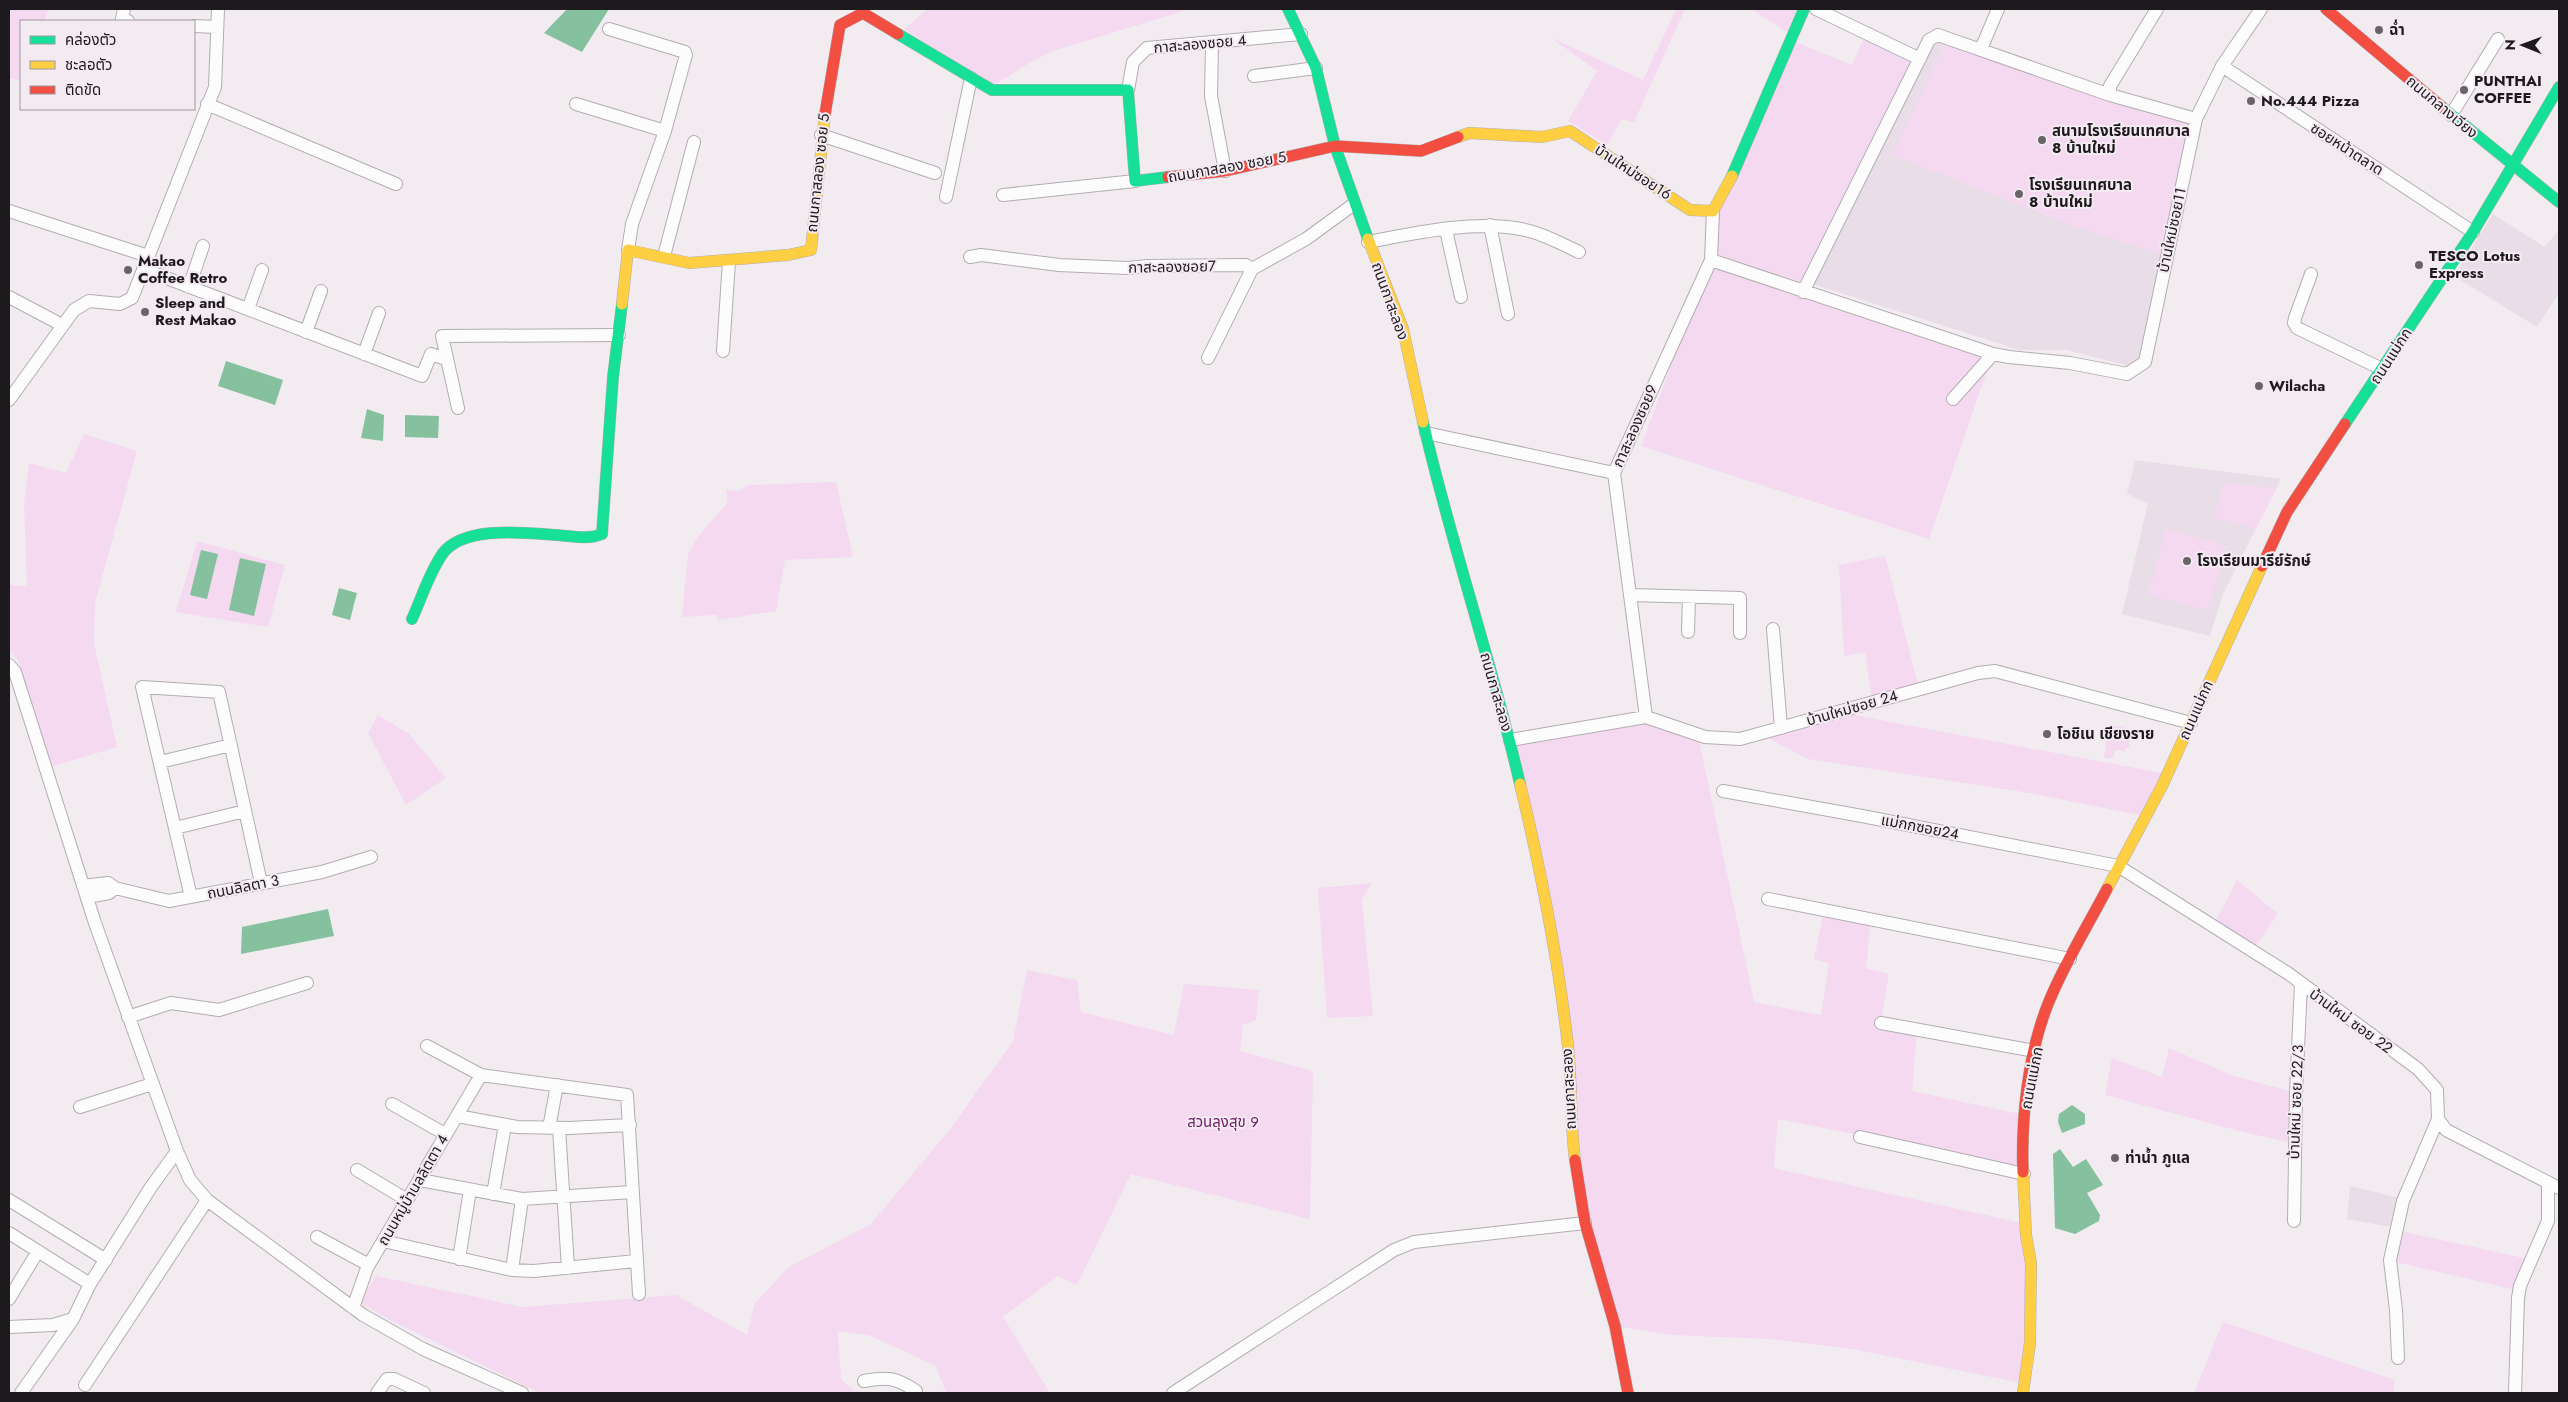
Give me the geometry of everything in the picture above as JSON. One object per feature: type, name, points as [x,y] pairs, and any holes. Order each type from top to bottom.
[{"type":"street","points":[[11,392],[74,310],[89,301],[120,304],[132,298],[215,87],[218,9]]},
{"type":"street","name":"ถนนกาสะลอง","points":[[1288,9],[1316,68],[1336,146],[1354,204],[1403,329],[1426,433],[1461,570],[1510,740],[1543,881],[1557,960],[1568,1049],[1570,1132],[1585,1223],[1614,1326],[1628,1393]]},
{"type":"street","points":[[1712,260],[1713,211],[1724,194],[1804,9]]},
{"type":"street","points":[[1816,9],[1920,59]]},
{"type":"street","points":[[1981,49],[1998,9]]},
{"type":"street","points":[[2110,95],[2110,86],[2157,9]]},
{"type":"street","name":"บ้านใหม่ซอย11","points":[[1712,260],[1993,354],[2009,358],[2042,358],[2127,374],[2145,362],[2163,268],[2196,119],[2222,66],[2261,9]]},
{"type":"street","name":"ถนนกลางเวียง","points":[[2326,9],[2512,166],[2559,202]]},
{"type":"street","name":"ถนนกาสลอง ซอย 5","points":[[628,250],[664,256],[689,263],[788,255],[811,250],[820,135],[840,25],[864,13],[992,90],[1128,90]]},
{"type":"street","points":[[195,26],[217,28]]},
{"type":"street","points":[[412,619],[440,558],[447,548],[458,542],[484,535],[506,533],[580,536],[602,534],[613,377],[632,224],[665,131],[685,52],[609,29]]},
{"type":"street","name":"กาสะลองซอย 4","points":[[1128,90],[1133,62],[1147,48],[1212,44],[1301,34]]},
{"type":"street","points":[[1803,292],[1929,40],[1938,35],[2110,95],[2196,119]]},
{"type":"street","points":[[2452,115],[2498,39]]},
{"type":"street","points":[[1212,44],[1212,96],[1225,171]]},
{"type":"street","name":"ซอยหน้าตลาด","points":[[2222,66],[2473,232]]},
{"type":"street","points":[[1254,76],[1316,68]]},
{"type":"street","points":[[946,197],[971,78]]},
{"type":"street","name":"ถนนแม่กก","points":[[2023,1393],[2030,1343],[2031,1263],[2026,1235],[2022,1139],[2029,1075],[2048,1005],[2118,866],[2162,786],[2288,512],[2473,232],[2559,87]]},
{"type":"street","points":[[1003,196],[1135,181],[1128,90]]},
{"type":"street","points":[[207,104],[396,184]]},
{"type":"street","points":[[576,104],[665,131]]},
{"type":"street","name":"บ้านใหม่ซอย16","points":[[1336,146],[1420,151],[1468,133],[1542,137],[1570,130],[1690,210],[1713,211]]},
{"type":"street","points":[[820,135],[935,172]]},
{"type":"street","points":[[664,256],[694,142]]},
{"type":"street","name":"ถนนกาสลอง ซอย 5","points":[[1135,181],[1225,171],[1336,146]]},
{"type":"street","points":[[1208,358],[1252,269],[1306,239],[1354,204]]},
{"type":"street","points":[[9,211],[148,256]]},
{"type":"street","points":[[1368,242],[1424,231],[1490,225],[1538,234],[1578,252]]},
{"type":"street","points":[[1490,225],[1508,314]]},
{"type":"street","points":[[1446,230],[1461,297]]},
{"type":"street","points":[[189,287],[203,246]]},
{"type":"street","name":"กาสะลองซอย7","points":[[970,257],[981,255],[1059,265],[1127,268],[1246,265],[1252,269]]},
{"type":"street","name":"กาสะลองซอย9","points":[[1426,433],[1614,473],[1712,260]]},
{"type":"street","points":[[722,351],[729,261]]},
{"type":"street","points":[[143,269],[422,376],[431,354],[443,358]]},
{"type":"street","points":[[248,309],[262,270]]},
{"type":"street","points":[[2312,274],[2294,323],[2297,328],[2382,369]]},
{"type":"street","points":[[306,332],[321,290]]},
{"type":"street","points":[[9,298],[62,325]]},
{"type":"street","points":[[364,354],[379,313]]},
{"type":"street","points":[[458,408],[442,336],[619,335]]},
{"type":"street","points":[[1953,399],[1993,354]]},
{"type":"street","points":[[1614,473],[1646,717]]},
{"type":"street","points":[[1630,595],[1740,598],[1740,632]]},
{"type":"street","points":[[1688,632],[1689,596]]},
{"type":"street","points":[[1773,629],[1780,728]]},
{"type":"street","points":[[9,665],[14,672],[85,892],[128,1017],[177,1151],[190,1180],[207,1200],[353,1308],[423,1349],[522,1393]]},
{"type":"street","name":"บ้านใหม่ซอย 24","points":[[1510,740],[1646,717],[1706,737],[1723,740],[1740,739],[1978,673],[1995,672],[2191,723]]},
{"type":"street","points":[[191,897],[142,687],[219,692],[261,884]]},
{"type":"street","points":[[160,762],[231,745]]},
{"type":"street","name":"แม่กกซอย24","points":[[1722,791],[2118,866]]},
{"type":"street","points":[[175,828],[245,811]]},
{"type":"street","name":"ถนนลิลตา 3","points":[[85,892],[108,883],[115,888],[169,901],[322,872],[371,857]]},
{"type":"street","name":"บ้านใหม่ ซอย 22","points":[[2118,866],[2238,940],[2418,1069],[2437,1090],[2438,1119]]},
{"type":"street","points":[[1768,899],[2070,959]]},
{"type":"street","points":[[128,1017],[171,1003],[220,1010],[308,983]]},
{"type":"street","name":"บ้านใหม่ ซอย 22/3","points":[[2294,1221],[2296,1093],[2301,984]]},
{"type":"street","points":[[1881,1024],[2036,1051]]},
{"type":"street","points":[[428,1046],[481,1075],[627,1094],[639,1294]]},
{"type":"street","name":"ถนนหมู่บ้านลลิตตา 4","points":[[353,1308],[369,1265],[481,1075]]},
{"type":"street","points":[[80,1107],[152,1084]]},
{"type":"street","points":[[557,1085],[554,1128],[565,1198],[568,1268]]},
{"type":"street","points":[[392,1104],[446,1134]]},
{"type":"street","points":[[457,1116],[505,1125],[554,1128],[630,1125]]},
{"type":"street","points":[[2438,1119],[2446,1130],[2554,1185],[2548,1221],[2520,1286],[2515,1393]]},
{"type":"street","points":[[2398,1358],[2396,1310],[2390,1260],[2403,1201],[2438,1119]]},
{"type":"street","points":[[493,1194],[505,1125]]},
{"type":"street","points":[[1860,1137],[2024,1174]]},
{"type":"street","points":[[21,1393],[73,1319],[90,1284],[151,1187],[177,1151]]},
{"type":"street","points":[[357,1170],[407,1200]]},
{"type":"street","points":[[420,1180],[522,1199],[565,1198],[633,1192]]},
{"type":"street","points":[[459,1259],[470,1190]]},
{"type":"street","points":[[512,1270],[522,1199]]},
{"type":"street","points":[[9,1200],[106,1260]]},
{"type":"street","points":[[85,1385],[207,1200]]},
{"type":"street","points":[[1173,1393],[1394,1250],[1414,1242],[1585,1223]]},
{"type":"street","points":[[9,1233],[90,1284]]},
{"type":"street","points":[[317,1237],[369,1265]]},
{"type":"street","points":[[383,1241],[512,1270],[568,1268],[636,1261]]},
{"type":"street","points":[[9,1299],[38,1251]]},
{"type":"street","points":[[9,1327],[53,1325],[73,1319]]},
{"type":"street","points":[[864,1382],[886,1378],[900,1380],[916,1391],[916,1393]]},
{"type":"street","points":[[377,1393],[387,1379],[394,1379],[424,1393]]},
{"type":"shaded area","points":[[567,9],[609,9],[582,52],[544,33]]},
{"type":"shaded area","name":"โรงเรียนเทศบาล 8 บ้านใหม่","points":[[1938,35],[2196,119],[2145,362],[2129,366],[2067,350],[2020,350],[1812,284]]},
{"type":"shaded area","points":[[2493,214],[2545,247],[2559,229],[2559,293],[2537,327],[2454,276]]},
{"type":"shaded area","points":[[226,361],[283,380],[275,405],[218,386]]},
{"type":"shaded area","points":[[367,409],[384,415],[383,441],[361,438]]},
{"type":"shaded area","points":[[405,415],[439,416],[438,438],[405,437]]},
{"type":"shaded area","name":"โรงเรียนมารีย์รักษ์","points":[[2135,460],[2281,479],[2223,594],[2210,636],[2122,614],[2148,503],[2127,494]]},
{"type":"shaded area","points":[[201,550],[218,554],[207,599],[190,595]]},
{"type":"shaded area","points":[[240,558],[266,564],[254,616],[229,610]]},
{"type":"shaded area","points":[[339,588],[357,593],[350,620],[332,615]]},
{"type":"shaded area","points":[[328,909],[334,936],[241,954],[242,927]]},
{"type":"shaded area","points":[[2072,1105],[2085,1114],[2085,1124],[2062,1133],[2058,1122],[2059,1114]]},
{"type":"shaded area","points":[[2060,1149],[2073,1167],[2086,1159],[2103,1185],[2087,1193],[2100,1215],[2099,1221],[2075,1234],[2055,1228],[2053,1154]]},
{"type":"shaded area","points":[[2350,1186],[2404,1199],[2397,1228],[2347,1219]]},
{"type":"green space","points":[[9,9],[48,10],[44,20],[20,20],[20,80],[9,78]]},
{"type":"green space","points":[[928,9],[1190,9],[1053,51],[1029,63],[993,86],[904,29]]},
{"type":"green space","points":[[1676,9],[1685,9],[1634,122],[1622,119],[1607,145],[1568,121],[1597,71],[1550,37],[1643,80]]},
{"type":"green space","points":[[1751,9],[1797,9],[1787,32]]},
{"type":"green space","points":[[1866,33],[1920,59],[1804,290],[1993,354],[1929,539],[1641,446],[1711,260],[1713,211],[1791,40],[1852,65]]},
{"type":"green space","name":"สนามโรงเรียนเทศบาล 8 บ้านใหม่","points":[[1946,42],[2188,125],[2161,254],[2070,225],[1892,155]]},
{"type":"green space","points":[[84,434],[137,451],[95,603],[94,643],[117,747],[50,767],[18,660],[9,650],[9,584],[27,587],[24,504],[29,463],[66,473]]},
{"type":"green space","points":[[836,482],[853,557],[785,560],[776,611],[718,620],[716,615],[682,617],[688,554],[700,534],[728,502],[726,490],[739,491],[747,485]]},
{"type":"green space","points":[[2223,483],[2276,488],[2256,529],[2215,518]]},
{"type":"green space","points":[[2165,530],[2209,540],[2226,547],[2208,610],[2148,595]]},
{"type":"green space","points":[[197,541],[285,565],[268,627],[176,612]]},
{"type":"green space","points":[[1885,556],[1918,685],[1871,695],[1865,652],[1844,656],[1839,565]]},
{"type":"green space","points":[[1838,712],[2167,774],[2145,816],[2035,794],[1808,759],[1760,734]]},
{"type":"green space","points":[[378,715],[409,734],[446,778],[406,805],[368,733]]},
{"type":"green space","points":[[1646,717],[1698,735],[1754,1002],[1821,1015],[1829,963],[1814,959],[1823,915],[1871,920],[1866,968],[1889,974],[1881,1023],[1917,1030],[1912,1091],[2025,1115],[2023,1168],[1778,1119],[1774,1168],[2026,1224],[2026,1384],[1852,1349],[1769,1339],[1671,1335],[1615,1326],[1595,1261],[1568,1060],[1510,740]]},
{"type":"green space","points":[[2109,724],[2146,733],[2145,740],[2131,738],[2129,748],[2126,748],[2126,751],[2115,750],[2113,758],[2104,758]]},
{"type":"green space","points":[[2237,880],[2278,914],[2256,945],[2216,921]]},
{"type":"green space","points":[[1372,883],[1362,900],[1373,1016],[1327,1018],[1318,888]]},
{"type":"green space","name":"สวนลุงสุข 9","points":[[1027,970],[1077,980],[1081,1012],[1174,1035],[1184,984],[1259,990],[1256,1020],[1243,1025],[1240,1051],[1313,1071],[1310,1219],[1131,1174],[1077,1285],[1058,1276],[1003,1317],[1050,1393],[946,1393],[936,1366],[871,1336],[838,1331],[841,1379],[854,1391],[870,1393],[540,1393],[390,1320],[359,1302],[376,1276],[523,1307],[676,1295],[747,1335],[755,1303],[789,1267],[871,1224],[951,1128],[1013,1041]]},
{"type":"green space","points":[[2169,1048],[2234,1076],[2296,1093],[2295,1144],[2105,1095],[2112,1058],[2162,1077]]},
{"type":"green space","points":[[2401,1231],[2528,1259],[2513,1289],[2395,1262]]},
{"type":"green space","points":[[2223,1322],[2395,1380],[2393,1393],[2194,1393]]},
{"type":"traffic: fast","points":[[1288,9],[1316,68],[1335,146],[1368,239]]},
{"type":"traffic: fast","points":[[1732,176],[1804,9]]},
{"type":"traffic: fast","points":[[898,34],[992,90],[1128,90],[1135,181],[1168,177]]},
{"type":"traffic: fast","points":[[2345,424],[2473,232],[2559,87]]},
{"type":"traffic: fast","points":[[2442,107],[2559,202]]},
{"type":"traffic: fast","points":[[412,619],[430,577],[443,553],[453,544],[466,538],[480,534],[513,532],[586,537],[602,534],[613,377],[622,304]]},
{"type":"traffic: fast","points":[[1423,422],[1520,784]]},
{"type":"traffic: slow","points":[[622,304],[628,250],[689,263],[788,255],[811,250],[825,114]]},
{"type":"traffic: slow","points":[[1458,137],[1469,133],[1542,137],[1570,131],[1690,210],[1713,211],[1732,176]]},
{"type":"traffic: slow","points":[[1368,239],[1403,329],[1423,422]]},
{"type":"traffic: slow","points":[[2107,889],[2162,786],[2262,566]]},
{"type":"traffic: slow","points":[[1520,784],[1542,882],[1559,980],[1568,1046],[1575,1160]]},
{"type":"traffic: slow","points":[[2023,1172],[2026,1235],[2031,1263],[2030,1343],[2023,1393]]},
{"type":"traffic: jam","points":[[2326,9],[2442,107]]},
{"type":"traffic: jam","points":[[825,114],[840,25],[863,13],[898,34]]},
{"type":"traffic: jam","points":[[1168,177],[1225,171],[1335,146],[1421,151],[1458,137]]},
{"type":"traffic: jam","points":[[2262,566],[2287,512],[2345,424]]},
{"type":"traffic: jam","points":[[2023,1172],[2023,1130],[2027,1086],[2041,1023],[2061,974],[2107,889]]},
{"type":"traffic: jam","points":[[1575,1160],[1585,1223],[1615,1326],[1628,1393]]},
{"type":"place","name":"ฉ่ำ","points":[[2379,30]]},
{"type":"place","name":"PUNTHAI COFFEE","points":[[2464,90]]},
{"type":"place","name":"No.444 Pizza","points":[[2251,101]]},
{"type":"place","name":"สนามโรงเรียนเทศบาล 8 บ้านใหม่","points":[[2042,140]]},
{"type":"place","name":"โรงเรียนเทศบาล 8 บ้านใหม่","points":[[2019,194]]},
{"type":"place","name":"TESCO Lotus Express","points":[[2419,265]]},
{"type":"place","name":"Makao Coffee Retro","points":[[128,270]]},
{"type":"place","name":"Sleep and Rest Makao","points":[[145,312]]},
{"type":"place","name":"Wilacha","points":[[2259,386]]},
{"type":"place","name":"โรงเรียนมารีย์รักษ์","points":[[2187,561]]},
{"type":"place","name":"โอชิเน เชียงราย","points":[[2047,734]]},
{"type":"place","name":"ท่าน้ำ ภูแล","points":[[2115,1158]]}]
